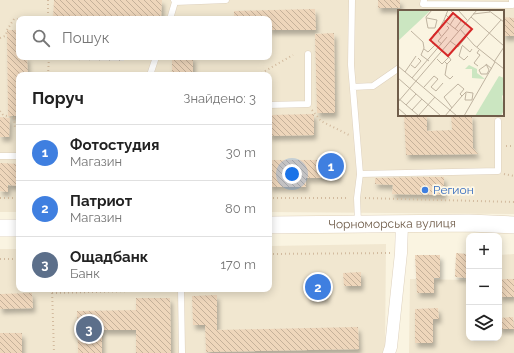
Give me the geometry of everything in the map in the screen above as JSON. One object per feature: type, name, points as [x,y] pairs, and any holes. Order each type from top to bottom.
[{"type":"street","name":"Чорноморська вулиця","points":[[272,225],[470,223],[514,225]]},
{"type":"street","points":[[389,353],[391,347],[401,253],[402,224]]},
{"type":"street","points":[[0,228],[16,228]]},
{"type":"lane","points":[[171,16],[175,1],[226,0]]},
{"type":"lane","points":[[352,0],[351,65],[360,174],[357,198],[358,224]]},
{"type":"lane","points":[[424,0],[423,4],[512,5],[512,0]]},
{"type":"lane","points":[[272,105],[308,104],[308,54]]},
{"type":"lane","points":[[151,72],[155,60]]},
{"type":"lane","points":[[353,87],[373,86],[398,69]]},
{"type":"lane","points":[[360,174],[498,171],[498,121]]},
{"type":"lane","points":[[0,156],[16,156]]},
{"type":"lane","points":[[181,292],[182,353]]},
{"type":"path","points":[[48,0],[48,16]]},
{"type":"path","points":[[0,38],[4,36],[14,19],[16,19]]},
{"type":"path","points":[[263,72],[293,55]]},
{"type":"path","points":[[48,72],[49,60]]},
{"type":"path","points":[[308,104],[321,121],[357,140]]},
{"type":"path","points":[[0,111],[3,115],[14,118],[16,128]]},
{"type":"path","points":[[0,198],[16,198]]},
{"type":"path","points":[[272,198],[357,198],[514,202]]},
{"type":"path","points":[[272,254],[401,253]]},
{"type":"path","points":[[0,259],[16,259]]},
{"type":"path","points":[[54,353],[52,293],[84,292]]},
{"type":"shaded area","points":[[0,0],[514,0],[514,214],[272,212],[272,72],[16,72],[16,212],[0,212]]},
{"type":"shaded area","points":[[66,60],[124,60],[124,61]]},
{"type":"shaded area","points":[[386,244],[385,353],[0,353],[0,249],[16,249],[16,292],[272,292],[272,246]]},
{"type":"shaded area","points":[[514,254],[514,353],[409,353],[410,279],[466,280],[466,341],[502,341],[502,255]]},
{"type":"building","points":[[54,0],[162,0],[161,16],[53,16]]},
{"type":"building","points":[[378,0],[400,0],[400,8],[378,8]]},
{"type":"building","points":[[315,9],[316,30],[272,30],[272,16],[234,16],[234,11]]},
{"type":"building","points":[[504,17],[514,18],[514,36],[504,36]]},
{"type":"building","points":[[7,30],[16,30],[16,60],[27,60],[28,72],[16,72],[16,116],[8,116]]},
{"type":"building","points":[[334,33],[335,113],[317,113],[315,34]]},
{"type":"building","points":[[172,60],[193,60],[193,72],[172,72]]},
{"type":"building","points":[[314,114],[314,135],[272,136],[272,115]]},
{"type":"building","points":[[404,116],[427,116],[427,131],[452,130],[451,116],[472,116],[473,148],[478,154],[406,155]]},
{"type":"building","points":[[0,117],[10,118],[9,137],[0,137]]},
{"type":"building","points":[[272,160],[339,160],[339,178],[306,178],[306,187],[272,187]]},
{"type":"building","points":[[0,163],[16,164],[16,186],[8,185],[8,192],[0,191]]},
{"type":"building","points":[[444,177],[444,195],[392,194],[393,185],[375,184],[375,178]]},
{"type":"building","points":[[456,253],[466,254],[466,278],[455,277]]},
{"type":"building","points":[[415,255],[440,255],[440,278],[434,278],[434,293],[417,293]]},
{"type":"building","points":[[361,272],[361,286],[344,286],[343,273]]},
{"type":"building","points":[[308,276],[327,276],[327,299],[308,299]]},
{"type":"building","points":[[502,279],[514,279],[514,297],[502,297]]},
{"type":"building","points":[[32,293],[33,308],[0,309],[0,294]]},
{"type":"building","points":[[217,295],[217,330],[358,327],[359,349],[206,352],[205,325],[193,325],[192,296]]},
{"type":"building","points":[[136,298],[170,298],[171,353],[136,353],[136,330],[102,330],[102,353],[78,353],[77,311],[136,310]]},
{"type":"building","points":[[438,308],[439,319],[433,319],[433,343],[415,343],[415,309]]},
{"type":"building","points":[[513,317],[514,329],[502,329],[502,318]]},
{"type":"building","points":[[0,333],[22,333],[22,353],[0,353]]},
{"type":"place","name":"Фотостудия","points":[[331,166]]},
{"type":"place","name":"Регион","points":[[425,190]]},
{"type":"place","name":"Патриот","points":[[318,287]]},
{"type":"place","name":"Ощадбанк","points":[[89,329]]}]
